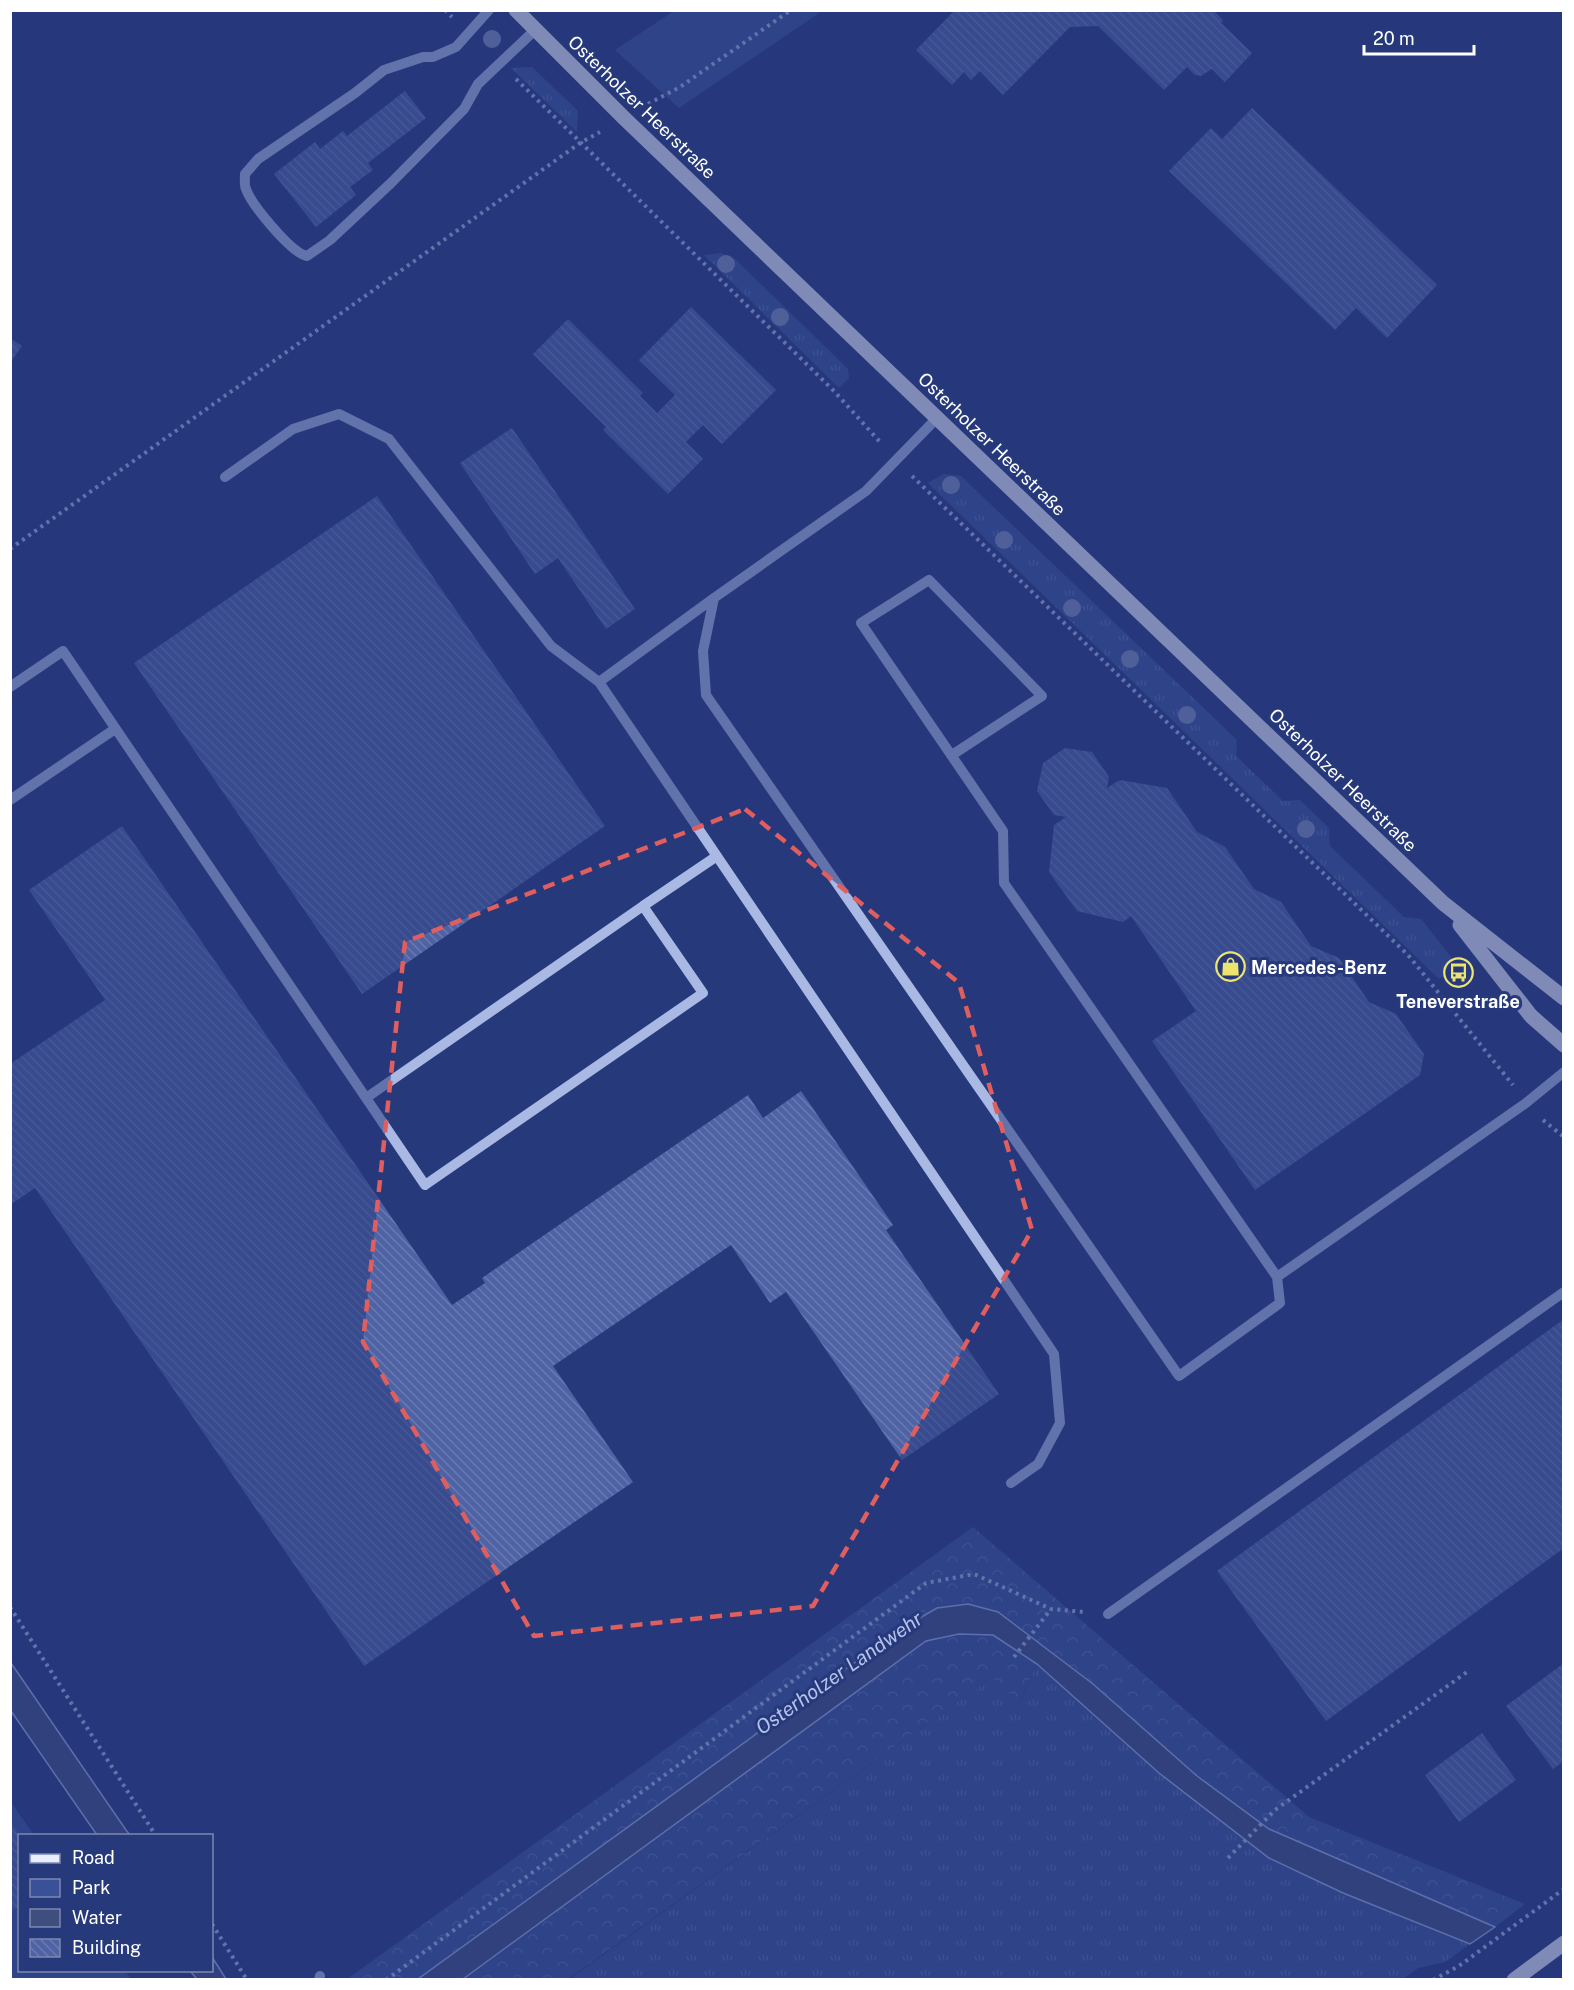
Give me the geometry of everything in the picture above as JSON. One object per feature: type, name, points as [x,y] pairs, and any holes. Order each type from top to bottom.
[{"type":"main road","name":"Osterholzer Heerstraße","points":[[516,10],[624,118],[1443,903],[1563,998]]},
{"type":"main road","name":"Osterholzer Heerstraße","points":[[1443,903],[1531,1016],[1563,1045]]},
{"type":"main road","points":[[1514,1980],[1563,1943]]},
{"type":"lane","points":[[489,10],[456,47],[433,57],[423,57],[384,70],[356,93],[258,159],[245,174],[246,189],[287,245],[299,254],[307,256],[330,240],[440,134],[464,109],[478,84],[535,30]]},
{"type":"lane","points":[[225,477],[293,429],[339,414],[389,439],[550,646],[599,682],[1054,1354],[1060,1423],[1038,1464],[1011,1483]]},
{"type":"lane","points":[[599,682],[866,491],[937,418]]},
{"type":"lane","points":[[714,598],[703,651],[706,695],[1179,1376],[1280,1303],[1277,1276],[1004,883],[1004,831],[952,755],[861,622],[929,580],[1042,696],[952,755]]},
{"type":"lane","points":[[10,687],[63,651],[425,1185],[703,993],[644,906]]},
{"type":"lane","points":[[10,800],[115,729]]},
{"type":"lane","points":[[366,1098],[717,856]]},
{"type":"lane","points":[[1277,1276],[1526,1103],[1563,1072]]},
{"type":"lane","points":[[1108,1614],[1563,1292]]},
{"type":"path","points":[[445,10],[468,33]]},
{"type":"path","points":[[624,118],[680,87],[791,10]]},
{"type":"path","points":[[500,63],[834,391],[896,460],[1408,955],[1526,1103],[1563,1137]]},
{"type":"path","points":[[10,549],[580,143]]},
{"type":"path","points":[[386,1980],[926,1583],[974,1574],[1052,1609],[1108,1614]]},
{"type":"path","points":[[10,1607],[155,1834]]},
{"type":"path","points":[[1014,1657],[1052,1609]]},
{"type":"path","points":[[1228,1858],[1265,1820],[1467,1672]]},
{"type":"path","points":[[1433,1980],[1459,1966],[1563,1890]]},
{"type":"path","points":[[213,1926],[247,1980]]},
{"type":"highlighted area","points":[[745,809],[959,983],[1032,1230],[813,1606],[534,1636],[363,1342],[405,942]]},
{"type":"green space","points":[[674,11],[822,11],[679,108],[615,50]]},
{"type":"green space","points":[[532,67],[578,111],[577,132],[511,68]]},
{"type":"green space","points":[[721,253],[735,259],[848,369],[849,378],[839,388],[704,255]]},
{"type":"green space","points":[[944,474],[961,476],[1237,740],[1236,756],[1283,801],[1300,800],[1329,828],[1330,846],[1404,917],[1421,919],[1458,966],[1439,979],[928,483]]},
{"type":"green space","points":[[973,1527],[1309,1817],[1525,1904],[1495,1927],[1269,1829],[1197,1776],[1093,1684],[968,1604],[631,1824],[418,1979],[346,1980]]},
{"type":"green space","points":[[959,1634],[993,1635],[1037,1664],[1019,1702],[991,1678],[568,1979],[463,1980],[927,1641]]},
{"type":"green space","points":[[1037,1664],[1159,1773],[1269,1858],[1343,1893],[1470,1944],[1445,1962],[1418,1968],[1402,1980],[568,1980],[991,1678],[1020,1701]]},
{"type":"green space","points":[[10,1801],[33,1834],[18,1834],[18,1972],[126,1972],[131,1979],[11,1979]]},
{"type":"water","points":[[968,1604],[998,1612],[1093,1684],[1197,1776],[1269,1829],[1495,1927],[1470,1944],[1343,1893],[1269,1858],[1159,1773],[1037,1664],[993,1635],[959,1634],[926,1641],[463,1979],[418,1979],[904,1627],[937,1608]]},
{"type":"water","points":[[11,1663],[129,1834],[96,1834],[11,1711]]},
{"type":"water","points":[[213,1959],[226,1979],[197,1979],[191,1972],[213,1972]]},
{"type":"building","points":[[955,10],[1213,10],[1223,20],[1221,23],[1252,53],[1225,82],[1212,69],[1201,76],[1195,75],[1187,67],[1164,90],[1098,26],[1070,27],[1003,95],[980,71],[971,80],[964,72],[952,85],[916,50]]},
{"type":"building","points":[[405,91],[426,118],[368,163],[373,170],[350,187],[356,195],[316,227],[274,174],[315,142],[320,149],[343,131],[347,136]]},
{"type":"building","points":[[1252,108],[1437,285],[1387,338],[1356,308],[1335,330],[1169,171],[1211,128],[1222,139]]},
{"type":"building","points":[[691,307],[776,390],[722,444],[703,425],[686,442],[703,459],[668,494],[603,430],[606,427],[533,354],[568,319],[643,393],[640,396],[657,413],[675,395],[639,360]]},
{"type":"building","points":[[10,338],[22,346],[10,363]]},
{"type":"building","points":[[512,428],[635,609],[606,629],[558,558],[535,574],[460,463]]},
{"type":"building","points":[[377,496],[605,826],[362,994],[134,663]]},
{"type":"building","points":[[1065,748],[1092,752],[1109,777],[1107,788],[1120,780],[1167,788],[1197,832],[1225,847],[1254,889],[1281,902],[1311,946],[1339,958],[1369,1002],[1396,1014],[1424,1054],[1420,1075],[1255,1190],[1152,1041],[1196,1011],[1131,916],[1123,922],[1077,911],[1049,872],[1054,825],[1066,817],[1054,815],[1037,791],[1043,763]]},
{"type":"building","points":[[122,826],[452,1305],[485,1283],[482,1278],[748,1095],[763,1118],[801,1091],[893,1225],[886,1230],[999,1394],[902,1460],[786,1292],[770,1303],[731,1245],[553,1366],[633,1482],[364,1666],[35,1188],[10,1205],[10,1064],[105,1000],[29,890]]},
{"type":"building","points":[[1564,1319],[1564,1548],[1326,1721],[1217,1571]]},
{"type":"building","points":[[1564,1663],[1564,1761],[1553,1769],[1506,1706]]},
{"type":"building","points":[[1482,1733],[1516,1780],[1459,1822],[1425,1775]]},
{"type":"building","points":[[10,1822],[19,1834],[18,1907],[10,1912]]},
{"type":"place","name":"Mercedes-Benz","points":[[1230,967]]},
{"type":"place","name":"Teneverstraße","points":[[1458,972]]},
{"type":"water label","name":"Osterholzer Landwehr","points":[[839,1673]]}]
